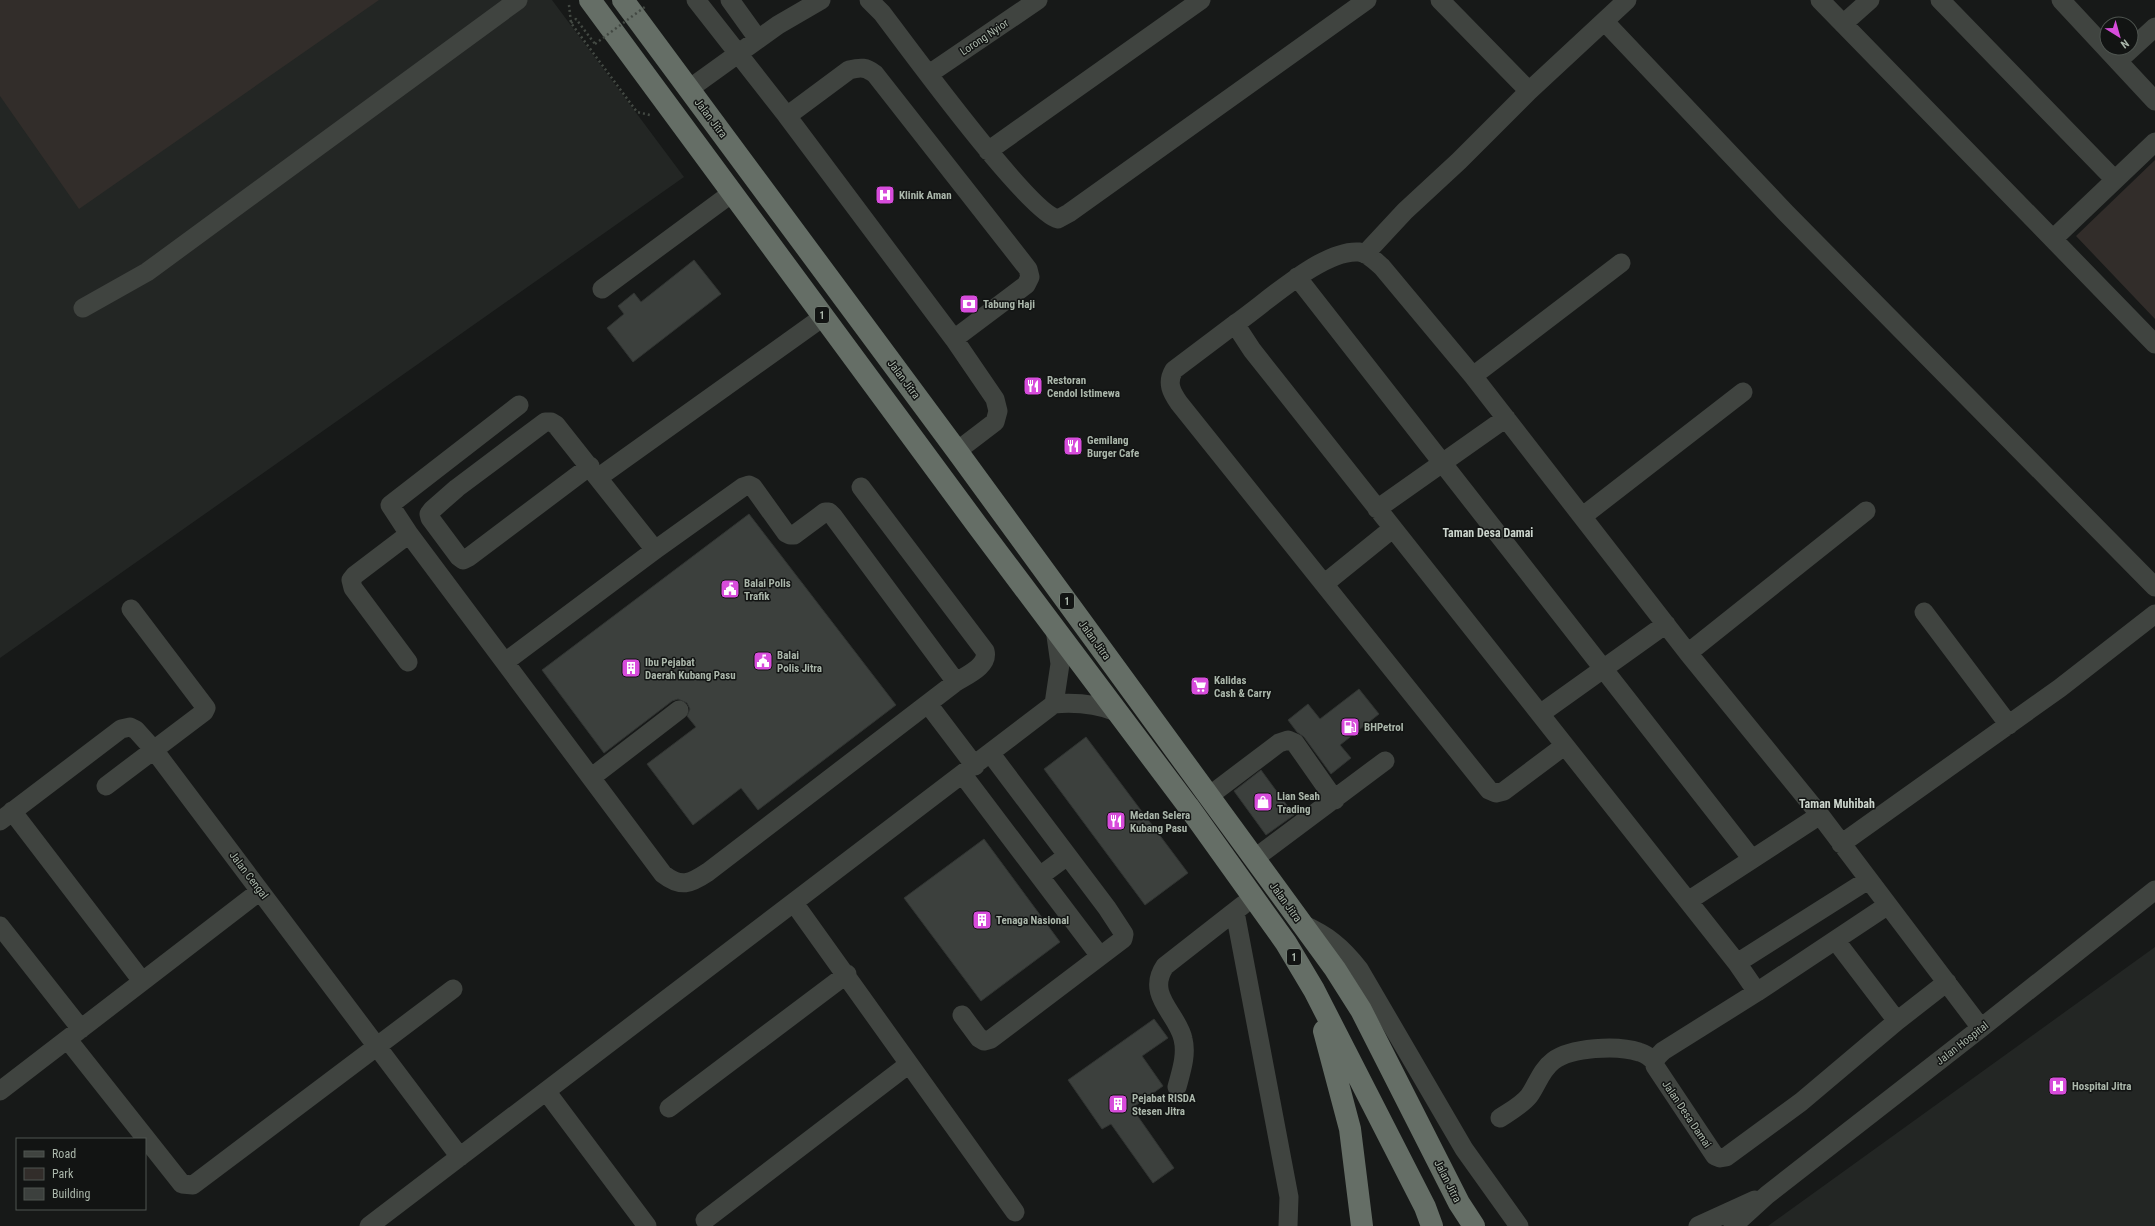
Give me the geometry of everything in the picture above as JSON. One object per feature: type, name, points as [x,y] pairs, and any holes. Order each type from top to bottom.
[{"type":"highway","name":"1","points":[[590,0],[823,317],[1117,712],[1286,943],[1314,990],[1425,1207],[1432,1226]]},
{"type":"highway","name":"Jalan Jitra","points":[[623,0],[957,450],[1302,924],[1361,1010],[1459,1203],[1474,1226]]},
{"type":"highway","points":[[1314,990],[1350,1128],[1362,1226]]},
{"type":"street","points":[[83,308],[147,272],[518,0]]},
{"type":"street","points":[[696,0],[787,116],[954,339],[995,399],[998,411],[995,422],[957,450]]},
{"type":"street","points":[[730,0],[758,39]]},
{"type":"street","points":[[689,89],[758,39],[821,0]]},
{"type":"street","points":[[869,0],[882,13],[988,151],[1043,211],[1058,219],[1367,0]]},
{"type":"street","name":"Lorong Nyior","points":[[929,74],[1038,0]]},
{"type":"street","points":[[988,151],[1201,0]]},
{"type":"street","points":[[1440,0],[1528,91]]},
{"type":"street","points":[[1365,254],[1405,211],[1459,161],[1528,91],[1605,22],[1627,0]]},
{"type":"street","points":[[1820,0],[2155,344]]},
{"type":"street","points":[[1843,24],[1870,0]]},
{"type":"street","points":[[1940,0],[2115,180]]},
{"type":"street","points":[[2061,0],[2155,101]]},
{"type":"street","points":[[1605,22],[1786,213],[2155,587]]},
{"type":"street","points":[[2118,61],[2155,27]]},
{"type":"street","points":[[787,116],[849,70],[860,67],[868,68],[875,74],[1028,269],[1030,277],[1026,285],[954,339]]},
{"type":"street","points":[[2053,239],[2155,142]]},
{"type":"street","points":[[602,289],[732,193]]},
{"type":"street","points":[[1564,746],[1504,791],[1496,793],[1489,790],[1179,403],[1170,388],[1171,375],[1174,370],[1297,277],[1333,258],[1349,253],[1365,254],[1382,267],[1473,376],[1688,652],[1820,815],[1981,1028]]},
{"type":"street","points":[[1473,376],[1621,263]]},
{"type":"street","points":[[1297,277],[1752,859]]},
{"type":"street","points":[[655,550],[595,472],[556,425],[551,422],[545,422],[457,488],[429,514],[455,552],[463,560],[595,472],[823,317]]},
{"type":"street","points":[[1235,324],[1252,350],[1392,529],[1737,963],[1757,992]]},
{"type":"street","points":[[1583,516],[1743,392]]},
{"type":"street","points":[[519,405],[390,505],[409,534],[663,874],[672,881],[683,884],[697,880],[708,872],[956,682],[984,663],[987,657],[985,651],[861,487]]},
{"type":"street","points":[[1378,510],[1506,418]]},
{"type":"street","points":[[439,466],[457,488]]},
{"type":"street","points":[[505,662],[655,550],[743,487],[749,486],[753,487],[786,533],[790,536],[825,512],[829,512],[956,682]]},
{"type":"street","points":[[1688,652],[1866,511]]},
{"type":"street","points":[[1324,584],[1392,529]]},
{"type":"street","points":[[408,662],[353,588],[351,580],[355,575],[409,534]]},
{"type":"street","points":[[106,786],[204,712],[206,708],[131,609]]},
{"type":"street","points":[[1924,612],[2009,725]]},
{"type":"street","points":[[1841,844],[2009,725],[2155,614]]},
{"type":"street","points":[[1540,714],[1666,624]]},
{"type":"street","points":[[1054,704],[1060,664],[1055,629]]},
{"type":"street","points":[[369,1226],[991,754],[1054,704],[1075,702],[1117,712]]},
{"type":"street","points":[[928,704],[969,770],[1040,876],[1100,956]]},
{"type":"street","points":[[592,777],[679,710]]},
{"type":"street","name":"Jalan Cengal","points":[[6,816],[121,729],[130,727],[136,730],[154,750],[460,1157]]},
{"type":"street","points":[[1208,796],[1279,743],[1288,740],[1295,743],[1335,800]]},
{"type":"street","points":[[962,1015],[979,1038],[984,1041],[991,1039],[1123,938],[1124,934],[991,754]]},
{"type":"street","points":[[1255,858],[1335,800],[1385,761]]},
{"type":"street","points":[[1688,901],[1820,815]]},
{"type":"street","points":[[6,816],[142,981]]},
{"type":"street","points":[[1040,876],[1067,856]]},
{"type":"street","points":[[1737,963],[1868,880]]},
{"type":"street","name":"Jalan Hospital","points":[[1740,1224],[1767,1195],[2155,890]]},
{"type":"street","points":[[0,1091],[260,891]]},
{"type":"street","points":[[1177,1087],[1185,1046],[1183,1036],[1161,1000],[1162,972],[1165,966],[1253,897]]},
{"type":"street","points":[[794,903],[847,974],[909,1064],[1015,1212]]},
{"type":"street","points":[[1500,1118],[1526,1100],[1539,1077],[1553,1061],[1569,1054],[1608,1048],[1629,1050],[1640,1052],[1655,1064],[1663,1050],[1757,992],[1836,941],[1888,905]]},
{"type":"street","points":[[1235,912],[1289,1197],[1288,1226]]},
{"type":"street","points":[[1302,924],[1333,940],[1344,950],[1359,969],[1461,1144],[1519,1226]]},
{"type":"street","points":[[0,926],[74,1034],[182,1184],[193,1185],[453,989]]},
{"type":"street","points":[[1836,941],[1897,1021]]},
{"type":"street","points":[[669,1108],[847,974]]},
{"type":"street","name":"Jalan Desa Damai","points":[[1655,1064],[1715,1156],[1720,1158],[1726,1156],[1802,1102],[1897,1021],[1947,982]]},
{"type":"street","points":[[705,1220],[909,1064]]},
{"type":"street","points":[[546,1092],[647,1226]]},
{"type":"street","name":"Jalan Hospital","points":[[1698,1226],[1767,1195]]},
{"type":"path","points":[[569,0],[571,23],[637,112],[680,123]]},
{"type":"path","points":[[571,23],[576,19],[595,44],[646,6]]},
{"type":"shaded area","points":[[0,0],[552,0],[684,177],[0,658]]},
{"type":"shaded area","name":"Hospital Jitra","points":[[2155,947],[2155,1226],[1768,1226]]},
{"type":"green space","points":[[0,0],[379,0],[79,209],[0,96]]},
{"type":"green space","points":[[2155,160],[2155,319],[2076,236]]},
{"type":"building","points":[[694,260],[721,294],[633,362],[607,328],[624,314],[618,306],[634,293],[641,302]]},
{"type":"building","name":"Ibu Pejabat Daerah Kubang Pasu","points":[[749,514],[896,705],[758,810],[741,788],[693,825],[647,764],[696,727],[687,716],[690,709],[687,703],[678,699],[672,701],[604,753],[542,670]]},
{"type":"building","points":[[1359,689],[1379,714],[1340,745],[1351,758],[1331,774],[1304,737],[1297,732],[1288,720],[1308,704],[1320,719]]},
{"type":"building","name":"Medan Selera Kubang Pasu","points":[[1086,737],[1188,873],[1145,905],[1044,769]]},
{"type":"building","name":"Lian Seah Trading","points":[[1261,770],[1294,815],[1266,835],[1234,791]]},
{"type":"building","name":"Tenaga Nasional","points":[[984,839],[1060,942],[981,1001],[904,898]]},
{"type":"building","name":"Pejabat RISDA Stesen Jitra","points":[[1154,1019],[1168,1038],[1142,1056],[1163,1086],[1132,1108],[1174,1168],[1153,1183],[1111,1124],[1102,1129],[1068,1080]]},
{"type":"place","name":"Klinik Aman","points":[[885,195]]},
{"type":"place","name":"Tabung Haji","points":[[969,304]]},
{"type":"place","name":"Restoran Cendol Istimewa","points":[[1033,386]]},
{"type":"place","name":"Gemilang Burger Cafe","points":[[1073,446]]},
{"type":"place","name":"Balai Polis Trafik","points":[[730,589]]},
{"type":"place","name":"Balai Polis Jitra","points":[[763,661]]},
{"type":"place","name":"Ibu Pejabat Daerah Kubang Pasu","points":[[631,668]]},
{"type":"place","name":"Kalidas Cash & Carry","points":[[1200,686]]},
{"type":"place","name":"BHPetrol","points":[[1350,727]]},
{"type":"place","name":"Lian Seah Trading","points":[[1263,802]]},
{"type":"place","name":"Medan Selera Kubang Pasu","points":[[1116,821]]},
{"type":"place","name":"Tenaga Nasional","points":[[982,920]]},
{"type":"place","name":"Hospital Jitra","points":[[2058,1086]]},
{"type":"place","name":"Pejabat RISDA Stesen Jitra","points":[[1118,1104]]},
{"type":"district","name":"Taman Desa Damai","points":[[1488,533]]},
{"type":"district","name":"Taman Muhibah","points":[[1837,804]]}]
